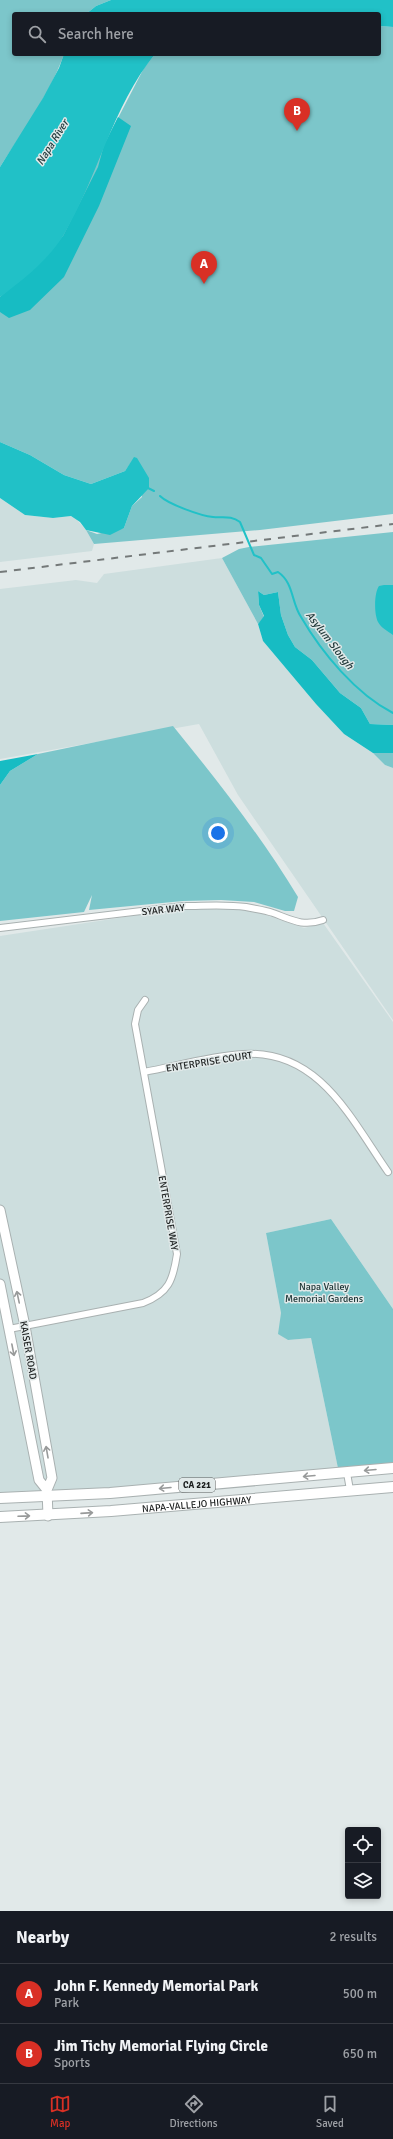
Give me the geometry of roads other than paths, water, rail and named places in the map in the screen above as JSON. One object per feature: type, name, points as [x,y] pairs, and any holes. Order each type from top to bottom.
[{"type":"main road","name":"NAPA-VALLEJO HIGHWAY","points":[[0,1498],[47,1493],[393,1468]]},
{"type":"main road","name":"NAPA-VALLEJO HIGHWAY","points":[[0,1517],[48,1516],[393,1487]]},
{"type":"street","name":"SYAR WAY","points":[[0,928],[176,907],[210,906],[249,908],[271,912],[302,924],[312,924],[323,920]]},
{"type":"street","name":"ENTERPRISE WAY","points":[[9,1329],[143,1303],[160,1295],[174,1276],[177,1254],[135,1024],[138,1010],[145,1000]]},
{"type":"street","name":"ENTERPRISE COURT","points":[[144,1072],[243,1054],[263,1054],[292,1062],[314,1075],[331,1090],[388,1172]]},
{"type":"street","name":"KAISER ROAD","points":[[0,1210],[25,1326],[52,1478],[47,1493],[48,1516]]},
{"type":"street","name":"KAISER ROAD","points":[[0,1284],[39,1480],[47,1493]]},
{"type":"street","points":[[347,1472],[350,1490]]},
{"type":"water","points":[[111,0],[393,0],[393,27],[381,26],[381,12],[88,12],[96,6]]},
{"type":"water","name":"Napa River","points":[[63,56],[154,56],[127,96],[86,190],[63,236],[43,261],[26,277],[0,297],[0,167],[43,98],[59,68]]},
{"type":"water","points":[[0,442],[30,455],[64,475],[91,484],[125,471],[134,457],[137,458],[149,478],[149,488],[132,506],[124,528],[110,535],[86,530],[80,522],[71,516],[53,518],[25,515],[0,498]]},
{"type":"water","points":[[393,585],[393,635],[379,624],[376,614],[375,598],[377,589],[379,586]]},
{"type":"waterway","name":"Asylum Slough","points":[[148,488],[154,491]]},
{"type":"waterway","name":"Asylum Slough","points":[[160,496],[170,503],[193,512],[213,517],[230,518],[240,522],[254,555],[261,558],[272,574],[278,572],[287,582],[301,617],[319,645],[353,684],[379,705],[393,713]]},
{"type":"railway","points":[[0,572],[393,524]]},
{"type":"place","name":"Jim Tichy Memorial Flying Circle","points":[[297,131]]},
{"type":"place","name":"John F. Kennedy Memorial Park","points":[[204,284]]},
{"type":"park label","name":"Napa Valley Memorial Gardens","points":[[324,1292]]}]
